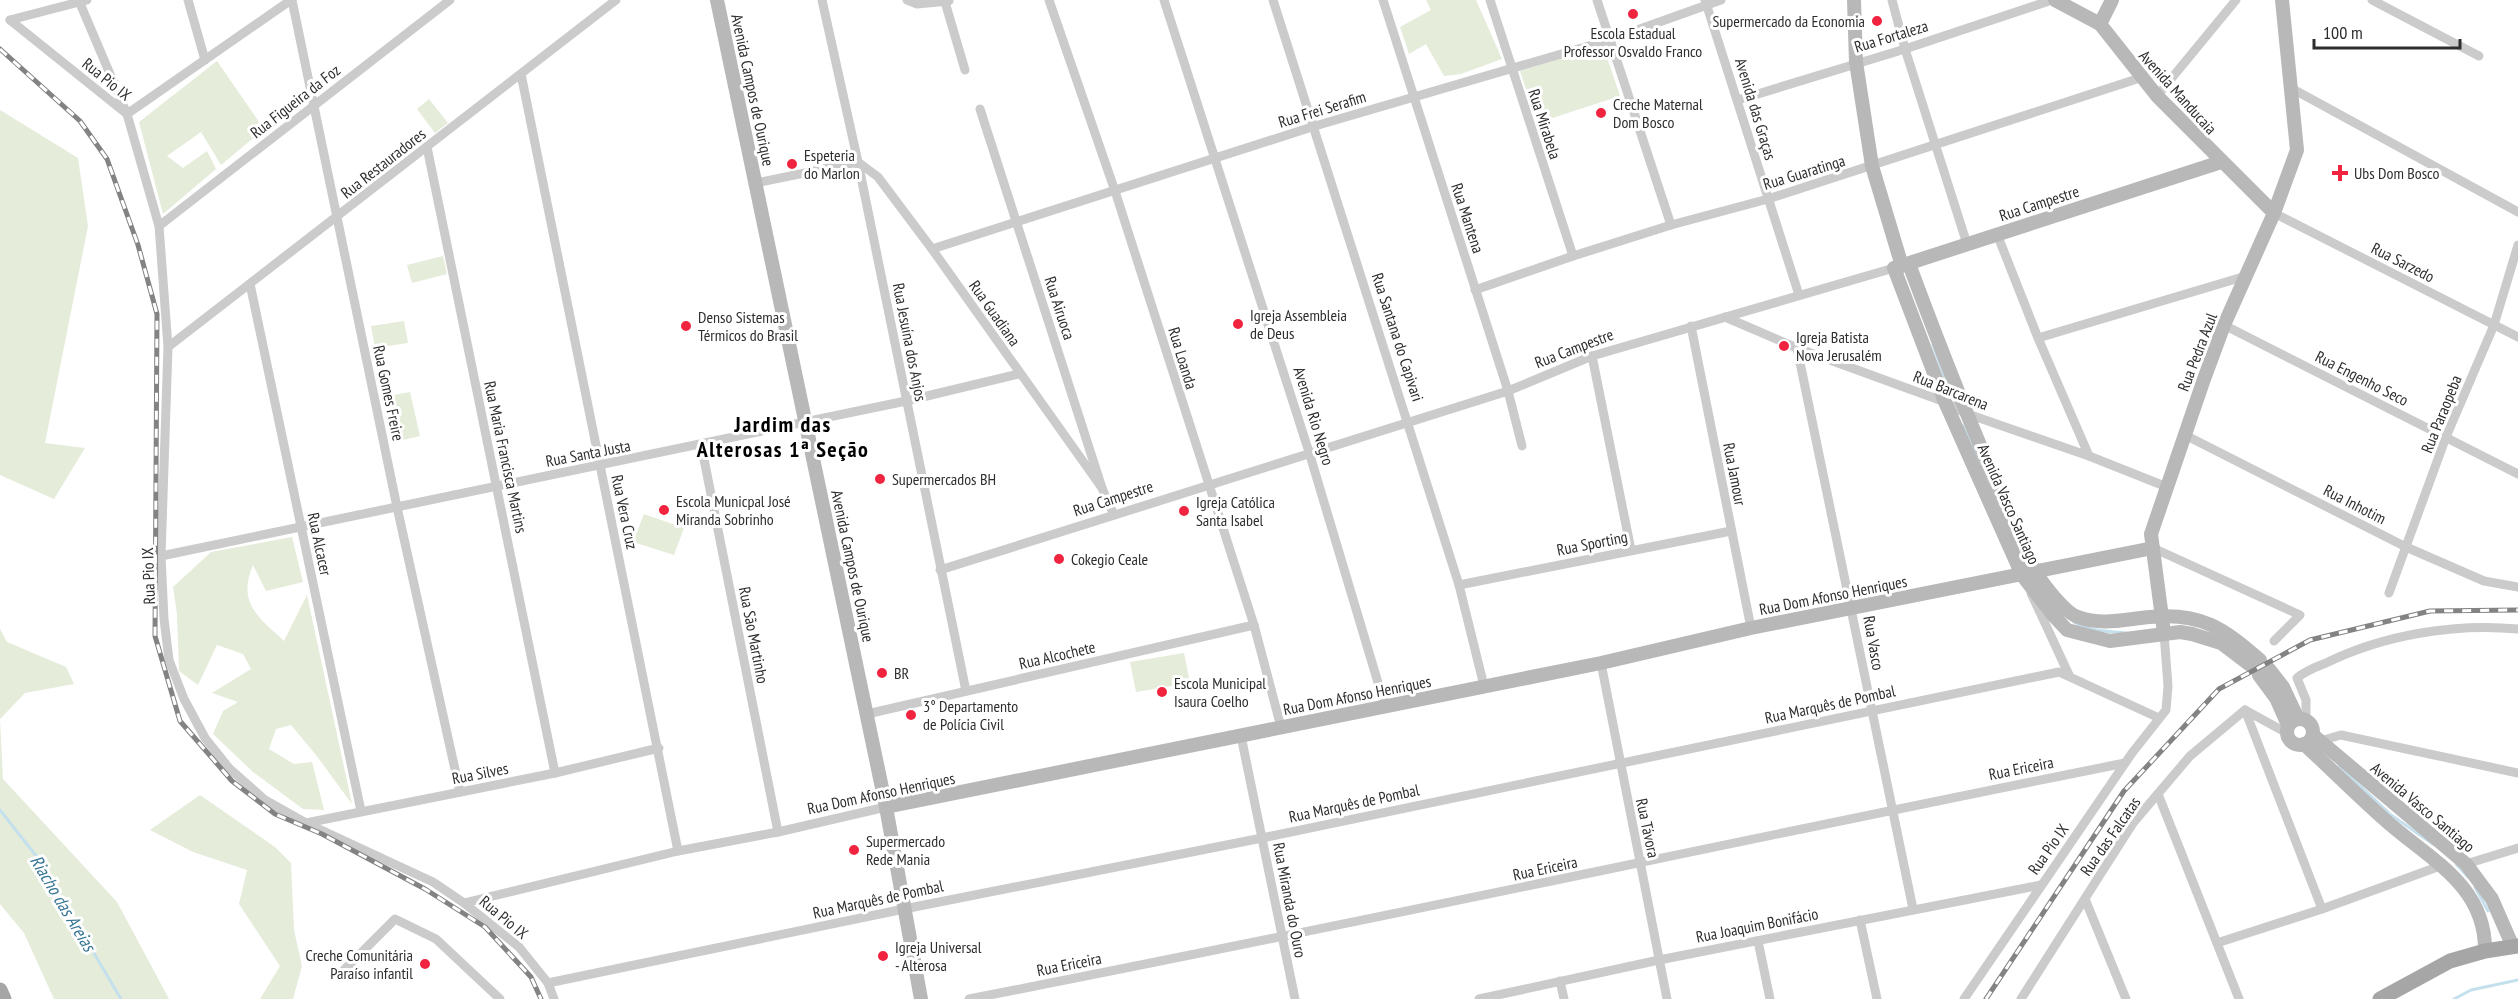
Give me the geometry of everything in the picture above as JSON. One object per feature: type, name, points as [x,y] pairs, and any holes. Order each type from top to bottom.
[{"type":"main road","points":[[2380,999],[2450,961],[2485,951],[2515,947]]},
{"type":"main road","points":[[0,990],[4,999]]},
{"type":"street","points":[[188,0],[205,60]]},
{"type":"street","points":[[83,1],[127,114],[292,0]]},
{"type":"street","name":"Rua Gomes Freire","points":[[292,0],[397,507],[460,792]]},
{"type":"street","name":"Rua Figueira da Foz","points":[[159,226],[450,0]]},
{"type":"street","name":"Rua Restauradores","points":[[168,347],[616,0]]},
{"type":"street","name":"Avenida Campos de Ourique","points":[[717,0],[886,807],[921,999]]},
{"type":"street","name":"Rua Jesuína dos Anjos","points":[[822,0],[858,162],[966,691]]},
{"type":"street","points":[[907,0],[917,4],[948,1],[965,70]]},
{"type":"street","name":"Rua Loanda","points":[[1049,0],[1115,191],[1254,625],[1281,728]]},
{"type":"street","name":"Avenida Rio Negro","points":[[1164,0],[1309,452],[1385,706]]},
{"type":"street","name":"Rua Santana do Capivari","points":[[1273,0],[1409,422],[1459,585],[1484,686]]},
{"type":"street","name":"Rua Mantena","points":[[1383,0],[1508,391],[1522,446]]},
{"type":"street","name":"Rua Mirabela","points":[[1490,0],[1573,256]]},
{"type":"street","points":[[1596,0],[1671,225]]},
{"type":"street","name":"Rua Frei Serafim","points":[[932,249],[1315,126],[1512,70],[1609,39],[1706,2],[1721,0]]},
{"type":"street","name":"Avenida Vasco Santiago","points":[[1854,0],[1856,62],[1872,166],[1945,402],[2029,574],[2053,615],[2067,630],[2110,640],[2164,633],[2186,633],[2221,643],[2259,667],[2283,687],[2295,724],[2291,741],[2312,740],[2466,864],[2492,899],[2515,947]]},
{"type":"street","points":[[1892,0],[1905,49],[1967,244]]},
{"type":"street","name":"Rua Fortaleza","points":[[1738,100],[1856,62],[1905,49],[2053,0]]},
{"type":"street","name":"Avenida Manducaia","points":[[2053,0],[2100,24],[2140,78],[2274,213]]},
{"type":"street","points":[[2100,24],[2112,0]]},
{"type":"street","points":[[2157,96],[2236,0]]},
{"type":"street","name":"Rua Pedra Azul","points":[[2159,718],[2166,710],[2168,687],[2164,633],[2151,534],[2224,325],[2274,213],[2297,150],[2282,0]]},
{"type":"street","points":[[2372,0],[2479,56]]},
{"type":"street","name":"Rua Pio IX","points":[[83,1],[10,20],[127,114],[159,226],[168,347],[161,556],[169,660],[184,699],[205,738],[229,768],[265,800],[306,823],[433,882],[464,903],[519,947],[548,983],[554,999]]},
{"type":"street","name":"Avenida das Graças","points":[[1706,2],[1799,295]]},
{"type":"street","name":"Rua Vera Cruz","points":[[521,74],[678,850]]},
{"type":"street","name":"Rua Guaratinga","points":[[1475,290],[1573,256],[1671,225],[1768,199],[2140,78]]},
{"type":"street","points":[[2291,88],[2518,212]]},
{"type":"street","name":"Rua Airuoca","points":[[980,109],[1102,489],[1114,515]]},
{"type":"street","name":"Rua Maria Francisca Martins","points":[[427,147],[555,773]]},
{"type":"street","points":[[756,183],[858,162]]},
{"type":"street","name":"Rua Guadiana","points":[[858,162],[878,177],[932,249],[1102,489]]},
{"type":"street","name":"Rua Campestre","points":[[940,570],[1508,391],[1592,356],[1902,266],[2221,162]]},
{"type":"street","name":"Rua Sarzedo","points":[[2274,213],[2518,337]]},
{"type":"street","points":[[1997,234],[2038,338],[2089,456]]},
{"type":"street","name":"Rua Paraopeba","points":[[2388,593],[2446,438],[2494,325],[2518,246]]},
{"type":"street","name":"Avenida Vasco Santiago","points":[[1902,266],[1965,413],[2029,574],[2077,617],[2113,622],[2187,617],[2209,622],[2230,633],[2259,667]]},
{"type":"street","points":[[2038,338],[2246,276]]},
{"type":"street","name":"Rua Alcacer","points":[[250,284],[361,811]]},
{"type":"street","name":"Rua Barcarena","points":[[1725,316],[1797,348],[1945,402],[1965,413],[2089,456],[2167,487]]},
{"type":"street","name":"Rua Engenho Seco","points":[[2224,325],[2518,474]]},
{"type":"street","name":"Rua Jamour","points":[[1691,326],[1750,628]]},
{"type":"street","name":"Rua Vasco","points":[[1797,348],[1853,609],[1913,909]]},
{"type":"street","points":[[1592,356],[1631,550]]},
{"type":"street","name":"Rua Santa Justa","points":[[161,556],[600,466],[906,401],[1019,374]]},
{"type":"street","name":"Rua Inhotim","points":[[2185,435],[2406,547],[2484,580],[2518,587]]},
{"type":"street","name":"Rua São Martinho","points":[[701,444],[778,832]]},
{"type":"street","name":"Rua Sporting","points":[[1459,585],[1731,531]]},
{"type":"street","points":[[2153,548],[2300,615],[2274,641]]},
{"type":"street","name":"Rua Dom Afonso Henriques","points":[[464,903],[678,850],[778,832],[886,807],[1601,663],[1750,628],[2153,548]]},
{"type":"street","points":[[2029,574],[2054,644],[2069,675]]},
{"type":"street","name":"Rua Alcochete","points":[[867,714],[1254,625]]},
{"type":"street","points":[[2245,710],[2295,724],[2306,700],[2297,678],[2332,660],[2378,642],[2441,631],[2518,629]]},
{"type":"street","points":[[2054,644],[2062,632],[2067,630]]},
{"type":"street","name":"Rua Távora","points":[[1601,663],[1667,999]]},
{"type":"street","name":"Rua Marquês de Pombal","points":[[548,983],[1262,838],[2060,672],[2159,718]]},
{"type":"street","points":[[2245,710],[2322,909]]},
{"type":"street","name":"Rua das Falcatas","points":[[2021,999],[2133,823],[2190,756],[2245,710]]},
{"type":"street","name":"Rua Pio IX","points":[[1964,999],[2125,763],[2159,718]]},
{"type":"street","name":"Avenida Vasco Santiago","points":[[2295,724],[2312,727],[2312,740],[2386,821],[2443,865],[2469,897],[2482,920],[2486,938],[2485,951]]},
{"type":"street","points":[[2312,740],[2341,735],[2518,773]]},
{"type":"street","name":"Rua Miranda do Ouro","points":[[1241,736],[1295,999]]},
{"type":"street","name":"Rua Silves","points":[[306,823],[555,773],[659,748]]},
{"type":"street","name":"Rua Ericeira","points":[[969,999],[1283,938],[1892,809],[2125,763]]},
{"type":"street","points":[[2158,794],[2239,999]]},
{"type":"street","points":[[2466,864],[2518,849]]},
{"type":"street","points":[[2217,943],[2322,909],[2443,865]]},
{"type":"street","name":"Rua Joaquim Bonifácio","points":[[1479,999],[1659,960],[2041,885]]},
{"type":"street","points":[[2085,899],[2126,999]]},
{"type":"street","points":[[344,970],[395,919],[436,939],[500,999]]},
{"type":"street","points":[[1860,920],[1877,999]]},
{"type":"street","points":[[1758,941],[1770,999]]},
{"type":"street","points":[[1560,981],[1564,999]]},
{"type":"green space","points":[[1426,0],[1476,0],[1502,59],[1461,74],[1444,76],[1426,44],[1409,54],[1400,27],[1431,10]]},
{"type":"green space","points":[[1603,45],[1620,96],[1537,123],[1520,71]]},
{"type":"green space","points":[[217,61],[264,129],[221,165],[201,132],[167,156],[183,168],[207,151],[216,169],[163,214],[139,122]]},
{"type":"green space","points":[[429,99],[448,123],[435,133],[417,109]]},
{"type":"green space","points":[[0,110],[78,158],[88,226],[45,443],[85,448],[54,499],[0,475]]},
{"type":"green space","points":[[443,256],[447,274],[412,283],[407,265]]},
{"type":"green space","points":[[404,321],[408,343],[375,348],[371,326]]},
{"type":"green space","points":[[410,392],[420,436],[394,442],[384,397]]},
{"type":"green space","points":[[644,514],[684,528],[674,555],[633,542]]},
{"type":"green space","points":[[292,537],[303,582],[266,591],[253,565],[247,590],[253,608],[284,641],[307,595],[352,804],[291,725],[276,729],[269,749],[294,764],[312,762],[324,810],[303,809],[253,772],[213,734],[223,711],[238,702],[212,693],[251,669],[243,654],[217,645],[198,685],[179,671],[177,614],[173,587],[211,552]]},
{"type":"green space","points":[[0,629],[7,642],[66,667],[74,684],[25,693],[0,719]]},
{"type":"green space","points":[[1184,653],[1190,683],[1136,692],[1130,662]]},
{"type":"green space","points":[[0,719],[3,779],[117,902],[169,999],[54,999],[24,933],[0,904]]},
{"type":"green space","points":[[200,795],[275,847],[291,863],[294,930],[302,966],[293,999],[260,999],[280,966],[239,904],[247,870],[193,852],[150,830]]},
{"type":"waterway","points":[[1933,345],[1950,393]]},
{"type":"waterway","points":[[1963,426],[2001,512]]},
{"type":"waterway","points":[[2074,622],[2093,629],[2126,633]]},
{"type":"waterway","points":[[2339,766],[2391,815],[2433,844]]},
{"type":"waterway","name":"Riacho das Areias","points":[[0,810],[37,857],[121,999]]},
{"type":"waterway","points":[[2456,864],[2468,877]]},
{"type":"waterway","points":[[2475,887],[2488,911]]},
{"type":"waterway","name":"Riacho das Areias","points":[[2454,999],[2471,990],[2518,980]]},
{"type":"railway","points":[[0,49],[80,121],[107,159],[138,245],[157,314],[155,636],[180,721],[232,781],[275,814],[322,834],[425,889],[485,927],[531,977],[541,999]]},
{"type":"railway","points":[[1986,999],[2124,791],[2219,689],[2310,640],[2430,611],[2518,610]]},
{"type":"place","name":"Escola Estadual Professor Osvaldo Franco","points":[[1633,14]]},
{"type":"place","name":"Supermercado da Economia","points":[[1877,21]]},
{"type":"place","name":"Creche Maternal Dom Bosco","points":[[1601,113]]},
{"type":"place","name":"Espeteria do Marlon","points":[[792,164]]},
{"type":"place","name":"Ubs Dom Bosco","points":[[2340,173]]},
{"type":"place","name":"Igreja Assembleia de Deus","points":[[1238,324]]},
{"type":"place","name":"Denso Sistemas Térmicos do Brasil","points":[[686,326]]},
{"type":"place","name":"Igreja Batista Nova Jerusalém","points":[[1784,346]]},
{"type":"place","name":"Supermercados BH","points":[[880,479]]},
{"type":"place","name":"Escola Municpal José Miranda Sobrinho","points":[[664,510]]},
{"type":"place","name":"Igreja Católica Santa Isabel","points":[[1184,511]]},
{"type":"place","name":"Cokegio Ceale","points":[[1059,559]]},
{"type":"place","name":"BR","points":[[882,673]]},
{"type":"place","name":"Escola Municipal Isaura Coelho","points":[[1162,692]]},
{"type":"place","name":"3° Departamento de Polícia Civil","points":[[911,715]]},
{"type":"place","name":"Supermercado Rede Mania","points":[[854,850]]},
{"type":"place","name":"Igreja Universal - Alterosa","points":[[883,956]]},
{"type":"place","name":"Creche Comunitária Paraíso infantil","points":[[425,964]]},
{"type":"district","name":"Jardim das Alterosas 1ª Seção","points":[[783,437]]}]
